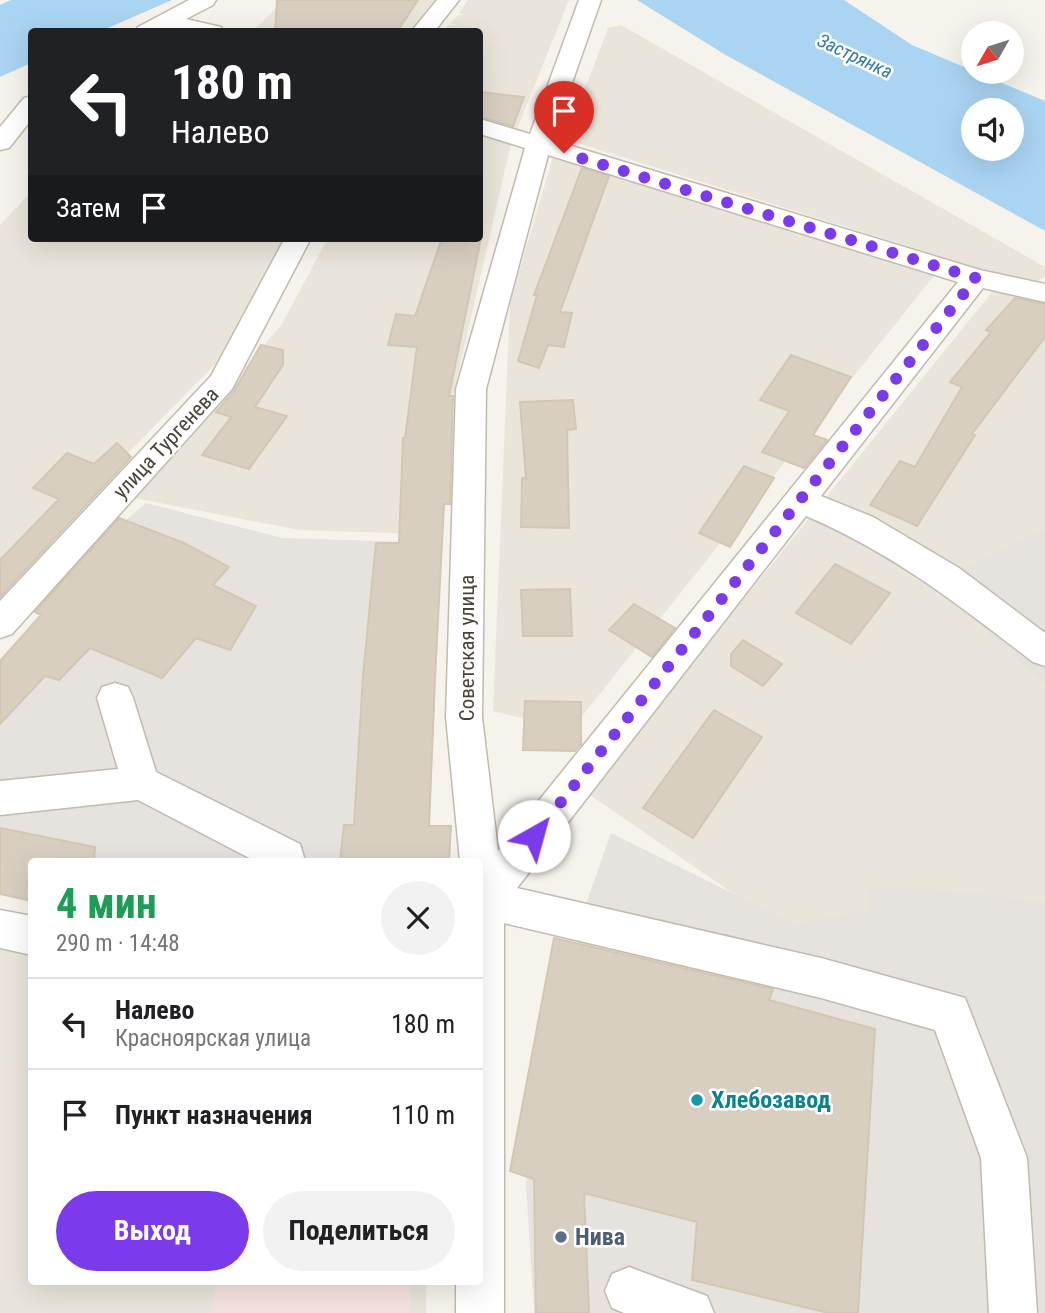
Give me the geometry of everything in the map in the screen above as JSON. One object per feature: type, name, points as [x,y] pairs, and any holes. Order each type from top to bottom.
[{"type":"street","points":[[154,28],[205,0]]},
{"type":"street","points":[[425,28],[448,0]]},
{"type":"street","name":"Советская улица","points":[[479,858],[464,717],[471,389],[538,145],[590,0]]},
{"type":"street","points":[[168,21],[197,28]]},
{"type":"street","points":[[0,144],[28,108]]},
{"type":"street","points":[[483,127],[976,278],[1045,293]]},
{"type":"street","name":"улица Тургенева","points":[[0,624],[222,382],[296,242]]},
{"type":"street","points":[[976,278],[484,899],[821,978],[950,1013],[1004,1158],[1013,1313]]},
{"type":"street","points":[[800,500],[862,526],[947,577],[1045,652]]},
{"type":"street","points":[[115,698],[141,783]]},
{"type":"street","points":[[0,798],[141,783],[286,858]]},
{"type":"street","name":"Советская улица","points":[[483,890],[483,952]]},
{"type":"street","points":[[0,929],[28,935]]},
{"type":"street","name":"Советская улица","points":[[480,1285],[480,1313]]},
{"type":"street","points":[[629,1291],[690,1313]]},
{"type":"shaded area","points":[[284,0],[436,0],[414,28],[256,28]]},
{"type":"shaded area","points":[[468,0],[569,0],[511,144],[421,534],[299,530],[134,498],[282,324],[326,242],[483,242],[483,28],[446,28],[457,25],[450,23],[459,15],[465,15],[459,13]]},
{"type":"shaded area","points":[[621,25],[1045,267],[1045,276],[1032,285],[558,137],[588,81],[608,28]]},
{"type":"shaded area","points":[[555,150],[937,272],[571,730],[493,711],[510,302]]},
{"type":"shaded area","points":[[28,195],[28,242],[284,242],[222,357],[0,584],[0,225]]},
{"type":"shaded area","points":[[1001,281],[1045,303],[1045,970],[795,936],[587,793]]},
{"type":"shaded area","points":[[826,498],[962,569],[1045,529],[1045,685],[953,600],[819,519]]},
{"type":"shaded area","points":[[146,503],[282,538],[442,543],[428,858],[28,858],[28,900],[0,894],[0,661],[125,521]]},
{"type":"shaded area","name":"Хлебозавод","points":[[611,833],[794,924],[870,910],[869,888],[931,889],[1045,901],[1045,1313],[534,1313],[526,1182],[586,904]]},
{"type":"shaded area","points":[[0,926],[28,931],[28,1285],[426,1285],[426,1313],[0,1313]]},
{"type":"shaded area","points":[[216,1285],[411,1285],[410,1313],[211,1313]]},
{"type":"water","points":[[11,0],[172,0],[108,28],[28,28],[28,64],[0,77],[0,5]]},
{"type":"water","name":"Застрянка","points":[[637,0],[844,0],[912,45],[961,66],[961,84],[1005,84],[1045,101],[1045,231],[724,54]]},
{"type":"building","points":[[277,0],[418,0],[400,28],[275,28]]},
{"type":"building","points":[[483,92],[524,97],[513,126],[483,118]]},
{"type":"building","points":[[582,168],[609,176],[560,312],[572,313],[564,347],[548,345],[539,368],[518,361],[537,295],[534,295]]},
{"type":"building","points":[[441,242],[480,242],[449,396],[453,396],[450,504],[444,504],[429,826],[451,826],[449,858],[340,858],[344,825],[354,825],[363,676],[376,543],[399,543],[403,438],[417,347],[388,345],[396,314],[415,316]]},
{"type":"building","points":[[1015,298],[1045,304],[1045,337],[972,434],[975,435],[917,526],[870,505],[900,461],[915,467],[962,387],[950,382],[991,332],[986,330]]},
{"type":"building","points":[[261,345],[283,350],[283,365],[255,407],[287,416],[249,469],[202,455],[231,417],[216,412],[234,391]]},
{"type":"building","points":[[791,355],[851,377],[813,435],[827,440],[804,468],[762,452],[789,411],[760,400]]},
{"type":"building","points":[[573,400],[576,429],[567,430],[569,528],[521,527],[522,478],[526,478],[520,402]]},
{"type":"building","points":[[117,443],[131,457],[0,597],[0,560],[59,499],[33,488],[67,453],[94,464]]},
{"type":"building","points":[[744,466],[774,478],[730,547],[699,533]]},
{"type":"building","points":[[119,518],[184,543],[229,567],[213,585],[256,606],[230,650],[196,638],[162,678],[90,648],[59,680],[45,676],[0,724],[0,661],[41,615],[35,612]]},
{"type":"building","points":[[835,564],[890,593],[851,644],[796,613]]},
{"type":"building","points":[[570,589],[572,636],[523,636],[521,590]]},
{"type":"building","points":[[634,604],[675,628],[652,657],[609,630]]},
{"type":"building","points":[[743,640],[782,664],[763,686],[731,666],[731,654]]},
{"type":"building","points":[[525,701],[581,702],[581,744],[575,751],[523,750]]},
{"type":"building","points":[[714,710],[762,737],[693,838],[643,808]]},
{"type":"building","points":[[0,828],[95,847],[94,858],[28,858],[28,900],[0,894]]},
{"type":"building","name":"Хлебозавод","points":[[554,938],[773,989],[769,1000],[875,1029],[858,1313],[829,1313],[692,1280],[697,1222],[584,1193],[589,1313],[536,1313],[534,1179],[510,1171]]},
{"type":"place","name":"Хлебозавод","points":[[697,1100]]},
{"type":"place","name":"Нива","points":[[561,1237]]},
{"type":"route","points":[[534,836],[976,278],[564,153]]}]
